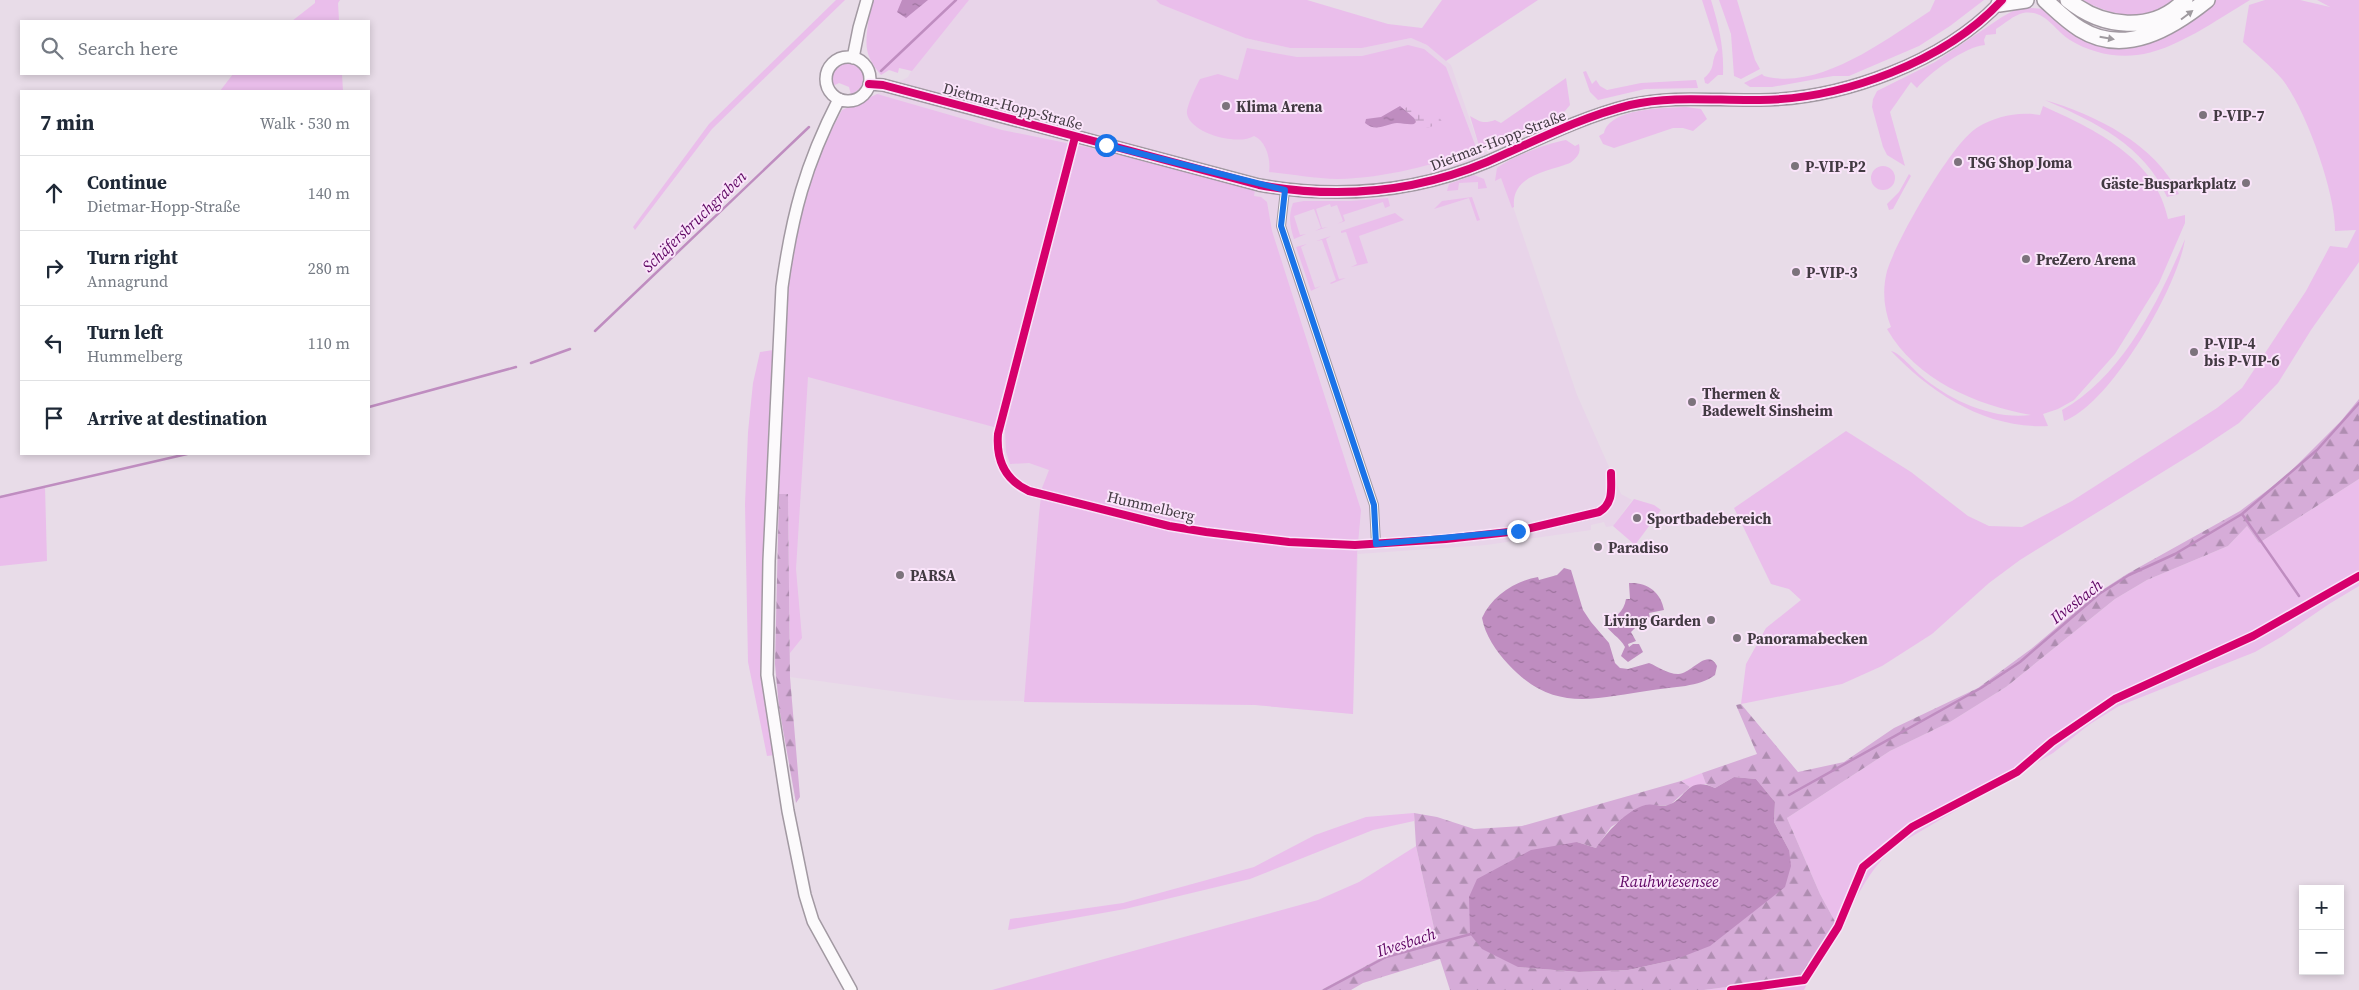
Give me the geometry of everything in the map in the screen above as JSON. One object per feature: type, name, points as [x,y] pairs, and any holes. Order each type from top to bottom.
[{"type":"highway","points":[[2068,0],[2092,16],[2126,24],[2144,23],[2163,18],[2185,0]]},
{"type":"highway","points":[[2001,2],[2046,1],[2082,30],[2116,40],[2149,36],[2168,28],[2206,0]]},
{"type":"street","points":[[853,58],[867,0]]},
{"type":"street","name":"Dietmar-Hopp-Straße","points":[[869,84],[882,85],[1259,185],[1285,190],[1344,193],[1416,185],[1484,163],[1612,110],[1647,102],[1682,99],[1785,99],[1817,95],[1854,86],[1896,71],[1930,54],[1965,32],[2001,2]]},
{"type":"street","points":[[853,58],[866,68],[869,84],[864,94],[857,98],[846,101],[839,99],[828,88],[827,72],[838,60],[853,58]]},
{"type":"street","points":[[839,99],[810,162],[798,196],[788,244],[782,288],[767,652],[773,722],[805,895],[813,921],[851,990]]},
{"type":"street","name":"Hummelberg","points":[[1075,137],[998,434],[998,450],[1005,473],[1018,486],[1029,491],[1170,526],[1289,542],[1376,544],[1518,531],[1599,512],[1609,504],[1611,474]]},
{"type":"street","points":[[1285,190],[1281,226],[1374,505],[1376,544]]},
{"type":"shaded area","points":[[969,0],[1156,0],[1160,4],[1245,38],[1290,48],[1362,48],[1411,38],[1427,45],[1451,65],[1480,149],[1487,153],[1500,168],[1577,395],[1621,494],[1632,500],[1613,526],[1606,527],[1604,522],[1591,525],[1591,530],[1486,545],[1358,554],[1353,714],[1255,705],[958,700],[790,677],[789,550],[807,377],[855,151],[877,94],[908,77],[912,69]]},
{"type":"green space","points":[[315,0],[340,0],[338,3],[339,20],[293,20],[315,3]]},
{"type":"green space","points":[[836,0],[845,0],[712,129],[635,230],[633,227],[709,124]]},
{"type":"green space","points":[[872,0],[969,0],[912,71],[899,68],[898,73],[889,70],[881,75],[867,51],[867,32]]},
{"type":"green space","points":[[1156,0],[1307,0],[1388,24],[1422,28],[1442,0],[1538,0],[1446,61],[1427,45],[1411,38],[1362,48],[1290,48],[1245,38],[1160,4]]},
{"type":"green space","points":[[1702,0],[1711,0],[1719,28],[1723,55],[1723,75],[1718,75],[1708,84],[1705,83],[1704,78],[1711,71],[1714,57],[1718,50]]},
{"type":"green space","points":[[1719,0],[1737,0],[1755,60],[1760,69],[1741,79],[1734,76],[1731,34]]},
{"type":"green space","points":[[1935,0],[1984,0],[1950,26],[1919,46],[1849,76],[1833,76],[1772,87],[1750,87],[1744,83],[1762,74],[1764,76],[1785,79],[1829,70],[1893,36],[1930,11]]},
{"type":"green space","points":[[2083,0],[2181,0],[2150,16],[2135,17],[2097,7]]},
{"type":"green space","points":[[2215,0],[2250,0],[2181,41],[2151,52],[2128,56],[2111,55],[2085,48],[2064,36],[2043,17],[2031,13],[2020,14],[1996,29],[1996,34],[1986,35],[1985,45],[1968,50],[1948,61],[1917,88],[1911,82],[1890,112],[1905,166],[1887,155],[1883,147],[1872,107],[1877,91],[1935,62],[2020,7],[2044,9],[2097,42],[2198,15]]},
{"type":"green space","points":[[2265,0],[2300,0],[2330,7],[2317,0],[2359,0],[2359,262],[2311,330],[2278,383],[2239,423],[2020,560],[1989,583],[1932,634],[1882,666],[1842,684],[1741,704],[1746,664],[1766,628],[1801,600],[1789,589],[1771,584],[1734,508],[1846,431],[1911,472],[1968,516],[1989,526],[2022,527],[2072,501],[2217,408],[2242,388],[2306,291],[2330,246],[2347,248],[2356,230],[2335,231],[2331,196],[2318,152],[2301,110],[2282,79],[2243,42],[2249,5]]},
{"type":"green space","points":[[1408,45],[1424,49],[1446,67],[1477,150],[1426,166],[1356,178],[1321,178],[1269,172],[1267,151],[1258,138],[1254,136],[1238,140],[1216,136],[1197,127],[1190,121],[1187,114],[1200,79],[1218,74],[1238,80],[1247,48],[1297,57],[1362,56]]},
{"type":"green space","points":[[847,61],[858,65],[864,76],[861,88],[851,95],[849,87],[839,83],[833,86],[831,78],[833,70]]},
{"type":"green space","points":[[1586,71],[1592,84],[1596,80],[1600,86],[1607,90],[1641,83],[1696,80],[1698,88],[1645,89],[1598,100],[1590,92],[1583,72]]},
{"type":"green space","points":[[232,75],[342,75],[343,90],[221,90]]},
{"type":"green space","points":[[1566,78],[1570,105],[1560,117],[1480,149],[1470,116],[1482,122],[1495,120],[1501,123]]},
{"type":"green space","points":[[877,94],[1002,130],[1096,149],[1255,190],[1254,196],[1261,197],[1267,202],[1272,231],[1361,510],[1357,554],[1353,714],[1255,705],[1024,702],[1039,514],[1042,488],[1049,470],[1029,463],[1010,464],[1006,452],[1005,430],[808,377],[796,569],[802,638],[790,653],[788,495],[779,494],[780,410],[791,255],[801,202],[822,148],[842,110]]},
{"type":"green space","points":[[2045,100],[2103,123],[2140,146],[2168,176],[2179,194],[2167,197],[2145,163],[2116,137],[2082,117]]},
{"type":"green space","points":[[1412,105],[1416,109],[1416,113],[1423,116],[1438,114],[1442,122],[1428,128],[1414,124],[1414,118],[1403,109]]},
{"type":"green space","name":"PreZero Arena","points":[[2043,106],[2082,125],[2120,148],[2151,179],[2161,198],[2168,219],[2185,215],[2185,223],[2159,283],[2115,354],[2074,400],[2058,409],[2043,414],[2048,426],[2003,422],[1982,415],[1962,406],[1924,381],[1891,351],[1895,352],[1931,384],[1958,400],[1986,411],[2016,416],[2031,415],[1989,405],[1969,397],[1931,376],[1914,363],[1899,347],[1887,329],[1891,327],[1885,307],[1884,293],[1887,271],[1901,238],[1940,171],[1967,136],[1978,127],[2000,117],[2016,114],[2040,115]]},
{"type":"green space","points":[[1686,107],[1701,109],[1707,119],[1693,131],[1673,128],[1614,148],[1603,144],[1599,136],[1604,133],[1608,125],[1627,114],[1652,109]]},
{"type":"green space","points":[[1566,140],[1575,146],[1579,144],[1580,150],[1577,157],[1570,163],[1541,172],[1524,181],[1518,188],[1514,207],[1512,208],[1501,178],[1495,181],[1497,168],[1511,159],[1530,151]]},
{"type":"green space","points":[[1883,166],[1891,170],[1895,178],[1891,186],[1883,190],[1875,186],[1871,178],[1875,170]]},
{"type":"green space","points":[[1909,174],[1911,176],[1893,209],[1889,210],[1887,204],[1899,192]]},
{"type":"green space","points":[[1474,175],[1484,179],[1487,188],[1478,189],[1478,182],[1459,183],[1458,190],[1447,191],[1449,184]]},
{"type":"green space","points":[[1472,197],[1480,220],[1477,221],[1469,198],[1434,209],[1442,201]]},
{"type":"green space","points":[[1388,198],[1390,206],[1385,208],[1383,202],[1343,215],[1345,221],[1337,224],[1343,221],[1337,205],[1331,207],[1330,204],[1316,209],[1322,228],[1328,227],[1315,231],[1321,228],[1314,209],[1294,216],[1300,235],[1306,234],[1294,239],[1290,221],[1293,203]]},
{"type":"green space","points":[[1395,213],[1404,220],[1359,236],[1368,263],[1351,267],[1357,264],[1346,232],[1341,233],[1341,231]]},
{"type":"green space","points":[[1331,236],[1326,239],[1339,279],[1346,278],[1331,284],[1336,280],[1322,240],[1316,241]]},
{"type":"green space","points":[[2185,239],[2180,260],[2170,285],[2139,342],[2121,369],[2101,393],[2082,411],[2064,421],[2062,410],[2083,396],[2103,378],[2136,335],[2163,287]]},
{"type":"green space","points":[[1307,244],[1301,247],[1315,288],[1321,286],[1311,291],[1296,247]]},
{"type":"green space","points":[[773,350],[766,474],[762,661],[765,703],[775,755],[767,756],[748,662],[745,504],[748,432],[753,383],[760,352]]},
{"type":"green space","points":[[2359,399],[2359,479],[2259,543],[2247,526],[2228,546],[2147,580],[2115,599],[2006,687],[1950,722],[1890,751],[1787,818],[1820,894],[1838,927],[1804,980],[1764,982],[1704,990],[1450,990],[1440,959],[1363,983],[1351,990],[1321,990],[1384,956],[1428,939],[1434,928],[1416,846],[1414,813],[1437,817],[1474,829],[1522,826],[1681,781],[1690,787],[1670,805],[1645,805],[1611,827],[1596,848],[1577,842],[1518,967],[1579,972],[1628,970],[1674,960],[1789,850],[1774,822],[1775,802],[1756,779],[1734,777],[1715,788],[1706,784],[1702,773],[1757,754],[1736,705],[1741,704],[1798,772],[1844,762],[1894,728],[1978,688],[2031,649],[2096,594],[2127,574],[2240,511],[2285,477],[2341,421]]},
{"type":"green space","points":[[2359,479],[2359,586],[2255,652],[2119,706],[2090,724],[2053,753],[1899,844],[1873,871],[1859,892],[1843,927],[1838,927],[1820,894],[1787,818],[1890,751],[1950,722],[2006,687],[2115,599],[2147,580],[2228,546],[2247,526],[2259,543]]},
{"type":"green space","points":[[45,486],[47,561],[0,566],[0,496]]},
{"type":"green space","points":[[779,494],[788,494],[790,677],[800,797],[796,803],[779,707],[775,664]]},
{"type":"green space","name":"Sportbadebereich","points":[[1634,499],[1654,505],[1661,510],[1635,545],[1613,526]]},
{"type":"green space","points":[[1702,773],[1706,784],[1690,787],[1681,781]]},
{"type":"green space","points":[[1414,813],[1414,821],[1373,830],[1250,879],[1125,909],[1008,930],[1010,919],[1123,903],[1254,867],[1315,835],[1366,817]]},
{"type":"green space","points":[[1416,846],[1434,928],[1428,939],[1384,956],[1321,990],[992,990],[1318,900],[1359,882]]},
{"type":"green space","points":[[1804,980],[1806,986],[1804,990],[1704,990],[1764,982]]},
{"type":"water","points":[[902,0],[928,0],[906,18],[897,12]]},
{"type":"water","points":[[1400,106],[1414,118],[1416,122],[1414,124],[1397,123],[1373,127],[1365,123],[1366,119],[1381,117]]},
{"type":"water","points":[[1564,568],[1571,570],[1583,610],[1609,643],[1615,663],[1620,668],[1628,669],[1649,663],[1667,672],[1678,674],[1688,671],[1704,660],[1709,659],[1717,666],[1715,675],[1702,682],[1685,686],[1576,699],[1542,690],[1525,680],[1495,648],[1488,637],[1482,618],[1498,596],[1513,586],[1529,579],[1538,577],[1539,580],[1557,575]]},
{"type":"water","points":[[1629,583],[1642,584],[1652,589],[1660,598],[1664,610],[1649,613],[1650,618],[1640,623],[1631,632],[1636,641],[1628,644],[1629,647],[1633,644],[1639,644],[1643,652],[1628,662],[1621,656],[1625,647],[1604,622],[1618,614],[1623,608],[1626,599],[1630,599]]},
{"type":"water","name":"Rauhwiesensee","points":[[1734,777],[1756,779],[1775,802],[1774,822],[1789,850],[1791,866],[1785,887],[1710,946],[1674,960],[1628,970],[1579,972],[1518,967],[1482,949],[1470,934],[1469,897],[1477,879],[1531,850],[1577,842],[1596,848],[1618,823],[1638,808],[1645,805],[1668,805],[1692,786],[1698,784],[1715,788]]},
{"type":"waterway","name":"Schäfersbruchgraben","points":[[881,71],[956,0]]},
{"type":"waterway","name":"Schäfersbruchgraben","points":[[595,331],[809,127]]},
{"type":"waterway","name":"Schäfersbruchgraben","points":[[531,363],[570,349]]},
{"type":"waterway","name":"Schäfersbruchgraben","points":[[370,407],[516,367]]},
{"type":"waterway","name":"Ilvesbach","points":[[1789,795],[1981,688],[2020,662],[2099,594],[2129,575],[2175,554],[2242,514],[2317,450],[2359,403]]},
{"type":"waterway","name":"Schäfersbruchgraben","points":[[0,497],[183,455]]},
{"type":"waterway","points":[[2242,514],[2299,596]]},
{"type":"waterway","name":"Ilvesbach","points":[[1324,990],[1386,957],[1471,934]]},
{"type":"cycle path","points":[[869,84],[883,85],[1259,185],[1317,192],[1375,190],[1403,187],[1459,172],[1487,162],[1575,123],[1630,105],[1679,99],[1760,100],[1792,98],[1825,93],[1858,84],[1891,73],[1922,59],[1952,42],[1979,22],[2002,0]]},
{"type":"cycle path","points":[[1075,137],[998,434],[999,452],[1004,468],[1008,475],[1021,486],[1029,491],[1169,526],[1289,542],[1355,545],[1446,539],[1518,531],[1599,512],[1609,500],[1611,473]]},
{"type":"cycle path","points":[[1731,990],[1804,980],[1838,927],[1863,867],[1912,827],[2017,772],[2052,742],[2115,699],[2253,636],[2359,576]]},
{"type":"place","name":"Klima Arena","points":[[1226,106]]},
{"type":"place","name":"P-VIP-7","points":[[2203,115]]},
{"type":"place","name":"TSG Shop Joma","points":[[1958,162]]},
{"type":"place","name":"P-VIP-P2","points":[[1795,166]]},
{"type":"place","name":"Gäste-Busparkplatz","points":[[2246,183]]},
{"type":"place","name":"PreZero Arena","points":[[2026,259]]},
{"type":"place","name":"P-VIP-3","points":[[1796,272]]},
{"type":"place","name":"P-VIP-4 bis P-VIP-6","points":[[2194,352]]},
{"type":"place","name":"Thermen & Badewelt Sinsheim","points":[[1692,402]]},
{"type":"place","name":"Sportbadebereich","points":[[1637,518]]},
{"type":"place","name":"Paradiso","points":[[1598,547]]},
{"type":"place","name":"PARSA","points":[[900,575]]},
{"type":"place","name":"Living Garden","points":[[1711,620]]},
{"type":"place","name":"Panoramabecken","points":[[1737,638]]},
{"type":"route","points":[[1106,145],[1285,190],[1281,209],[1281,226],[1374,505],[1376,544],[1446,540],[1518,531]]}]
